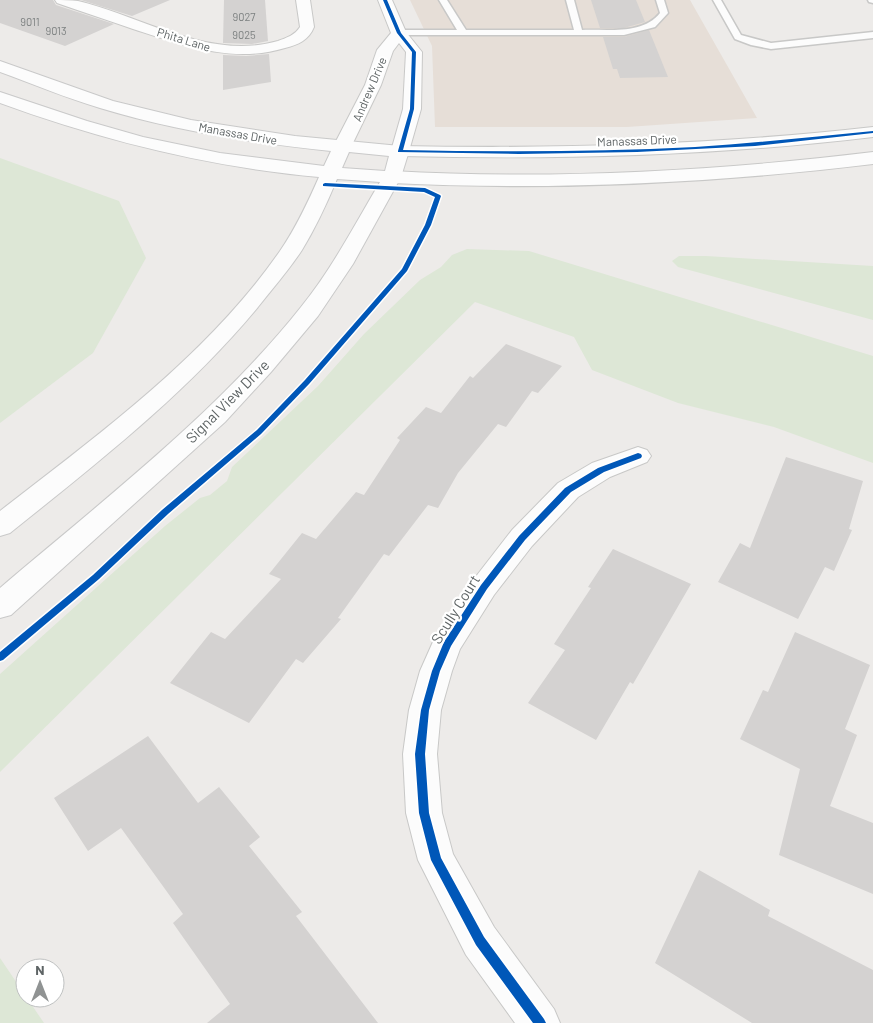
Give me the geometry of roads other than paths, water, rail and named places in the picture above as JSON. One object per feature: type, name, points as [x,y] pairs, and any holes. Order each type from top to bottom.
[{"type":"street","name":"Phita Lane","points":[[62,0],[209,48],[240,51],[275,48],[292,41],[302,34],[307,23],[303,0]]},
{"type":"street","points":[[385,0],[399,33],[414,52],[415,72],[412,109],[400,151]]},
{"type":"street","name":"Andrew Drive","points":[[342,147],[373,85],[385,50],[399,33]]},
{"type":"street","name":"Manassas Drive","points":[[0,66],[63,90],[122,108],[232,133],[342,147],[400,151],[560,154],[750,145],[873,132]]},
{"type":"street","name":"Manassas Drive","points":[[0,97],[71,123],[164,148],[219,158],[330,173],[392,177],[571,179],[677,175],[777,168],[873,158]]},
{"type":"street","points":[[0,526],[151,405],[209,350],[237,319],[291,250],[316,206],[342,147]]},
{"type":"street","name":"Signal View Drive","points":[[0,606],[216,416],[263,366],[310,311],[342,264],[392,177],[400,151]]},
{"type":"street","name":"Scully Court","points":[[540,1023],[480,942],[436,860],[424,813],[420,754],[425,710],[436,671],[447,644],[484,587],[522,538],[568,490],[600,470],[638,456]]},
{"type":"lane","points":[[443,0],[450,14],[464,33]]},
{"type":"lane","points":[[570,0],[579,33]]},
{"type":"lane","points":[[399,33],[624,32],[652,26],[659,21],[664,13],[660,0]]},
{"type":"lane","points":[[717,0],[738,37],[754,43],[771,46],[873,34]]}]
